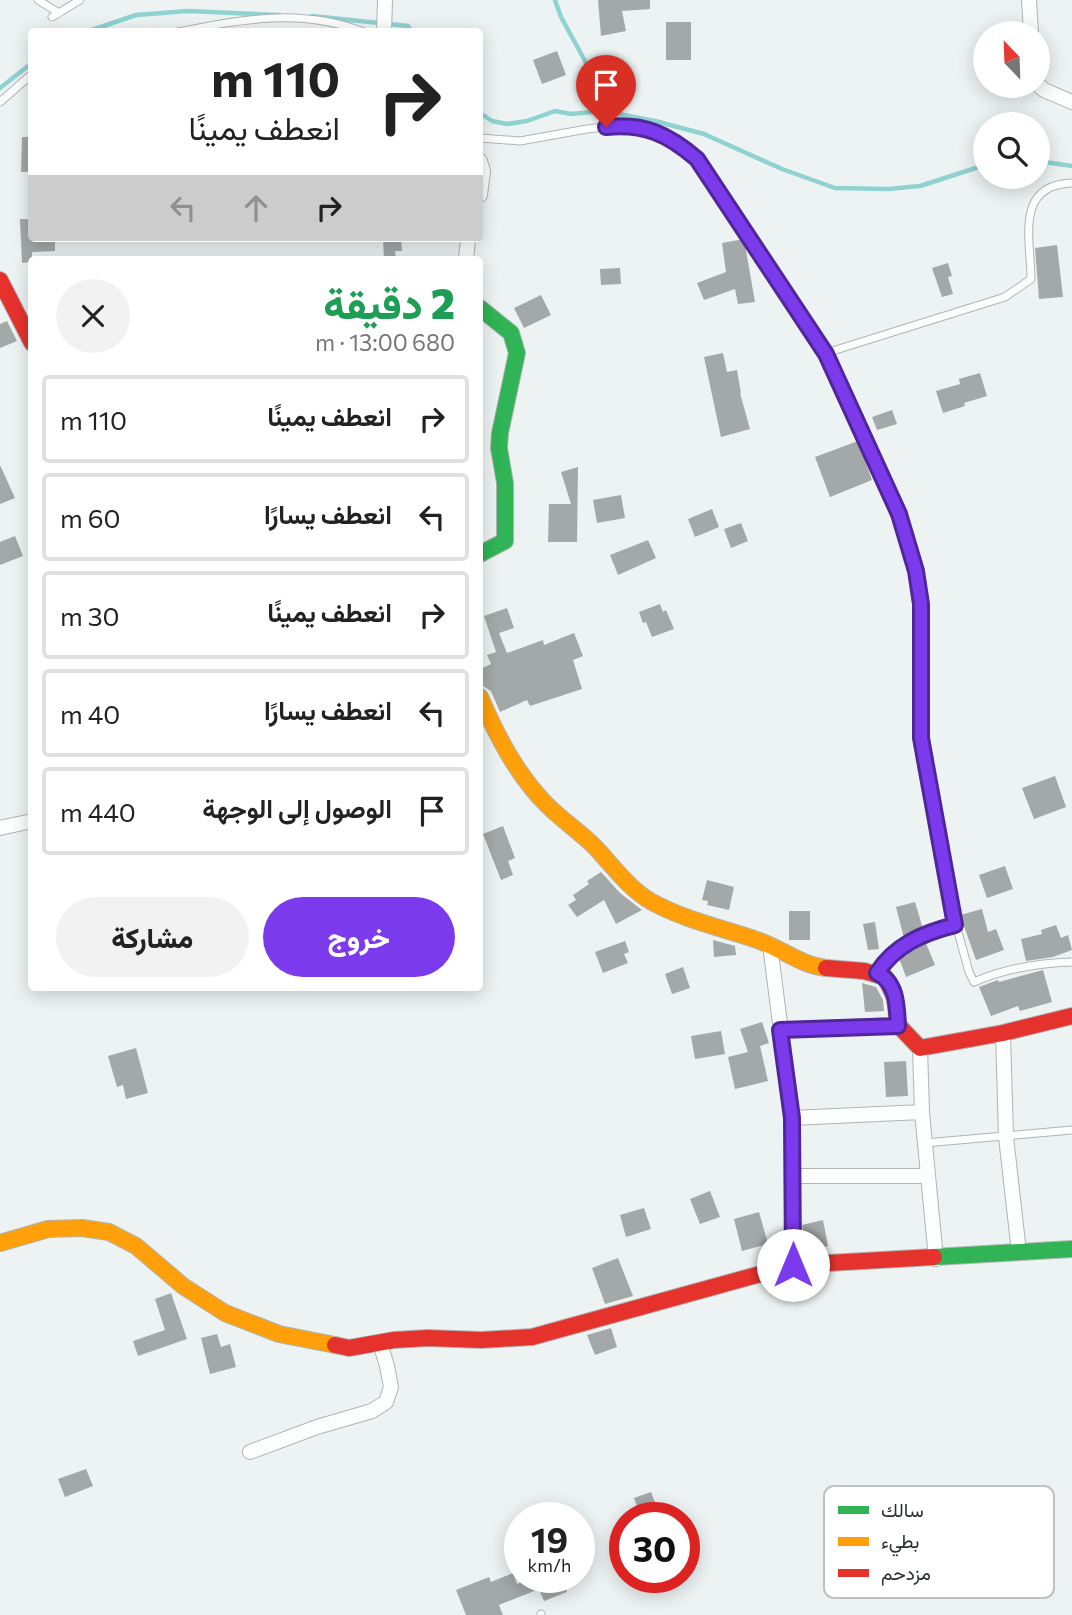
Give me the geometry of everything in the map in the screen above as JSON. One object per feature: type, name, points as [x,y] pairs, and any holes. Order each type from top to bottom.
[{"type":"street","points":[[1030,0],[1031,21]]},
{"type":"street","points":[[384,28],[385,2]]},
{"type":"street","points":[[1050,93],[1072,102]]},
{"type":"street","points":[[0,280],[28,335]]},
{"type":"street","points":[[483,310],[511,332],[517,354],[499,448],[505,483],[505,541],[483,553]]},
{"type":"street","points":[[483,704],[492,725],[535,791],[558,816],[586,838],[625,881],[660,905],[692,919],[770,945],[803,963],[877,973],[885,977],[898,1010],[898,1026],[920,1048],[922,1112],[936,1258]]},
{"type":"street","points":[[0,828],[28,822]]},
{"type":"street","points":[[770,945],[792,1118],[793,1265]]},
{"type":"street","points":[[920,1048],[1003,1033],[1072,1016]]},
{"type":"street","points":[[780,1030],[898,1026]]},
{"type":"street","points":[[1003,1033],[1006,1137],[1018,1252]]},
{"type":"street","points":[[792,1118],[922,1112]]},
{"type":"street","points":[[794,1176],[927,1176]]},
{"type":"street","points":[[0,1243],[48,1230],[82,1228],[109,1232],[136,1246],[199,1297],[236,1318],[279,1334],[349,1348],[428,1338],[481,1340],[532,1337],[793,1265],[1072,1250]]},
{"type":"street","points":[[250,1452],[317,1427],[372,1411],[386,1402],[391,1387],[380,1343]]},
{"type":"lane","points":[[38,0],[55,15],[80,0]]},
{"type":"lane","points":[[199,28],[230,22],[298,17],[335,21],[353,28]]},
{"type":"lane","points":[[0,102],[28,78]]},
{"type":"lane","points":[[483,138],[520,141],[624,125],[674,139],[697,159],[826,354],[899,514],[916,571],[921,604],[921,738],[955,925],[974,982],[998,973],[1054,962],[1072,962]]},
{"type":"lane","points":[[826,354],[1005,297],[1018,290],[1031,279],[1027,231],[1032,205],[1043,192],[1057,184],[1072,183]]},
{"type":"lane","points":[[877,973],[888,957],[906,944],[938,929],[955,925]]},
{"type":"lane","points":[[925,1143],[1072,1130]]},
{"type":"building","points":[[598,0],[650,0],[650,9],[622,11],[626,31],[601,36]]},
{"type":"building","points":[[666,22],[691,22],[691,60],[666,60]]},
{"type":"building","points":[[557,51],[566,75],[542,84],[533,60]]},
{"type":"building","points":[[22,137],[28,137],[28,172],[21,172]]},
{"type":"building","points":[[20,219],[28,219],[28,242],[55,242],[55,251],[32,252],[32,256],[28,256],[28,262],[22,263]]},
{"type":"building","points":[[744,239],[755,302],[738,304],[735,289],[704,300],[697,283],[726,272],[722,243]]},
{"type":"building","points":[[383,242],[401,242],[402,251],[395,251],[396,256],[384,256]]},
{"type":"building","points":[[1057,245],[1063,297],[1039,299],[1035,248]]},
{"type":"building","points":[[948,263],[952,276],[948,277],[953,294],[942,297],[932,268]]},
{"type":"building","points":[[620,268],[621,284],[601,285],[600,269]]},
{"type":"building","points":[[541,295],[551,315],[524,328],[514,308]]},
{"type":"building","points":[[7,321],[17,341],[0,348],[0,324]]},
{"type":"building","points":[[723,353],[727,372],[737,370],[750,429],[721,437],[704,357]]},
{"type":"building","points":[[980,373],[987,396],[943,413],[936,391],[960,384],[959,379]]},
{"type":"building","points":[[892,410],[897,424],[877,430],[872,417]]},
{"type":"building","points":[[858,441],[872,480],[830,497],[815,457]]},
{"type":"building","points":[[0,465],[15,498],[0,504]]},
{"type":"building","points":[[578,467],[577,542],[548,542],[549,504],[571,504],[561,472]]},
{"type":"building","points":[[621,495],[625,518],[597,523],[593,500]]},
{"type":"building","points":[[712,509],[719,527],[695,537],[688,519]]},
{"type":"building","points":[[741,523],[748,541],[731,548],[724,529]]},
{"type":"building","points":[[15,536],[23,556],[0,565],[0,542]]},
{"type":"building","points":[[648,540],[656,558],[618,575],[610,555]]},
{"type":"building","points":[[660,604],[663,612],[666,610],[674,629],[652,637],[639,612]]},
{"type":"building","points":[[507,608],[514,628],[499,633],[507,653],[543,640],[544,645],[574,633],[583,656],[573,660],[582,689],[530,706],[527,700],[500,712],[491,691],[483,686],[483,668],[491,664],[487,655],[496,652],[484,616]]},
{"type":"building","points":[[1055,776],[1066,807],[1034,819],[1022,788]]},
{"type":"building","points":[[503,826],[515,858],[508,861],[513,875],[501,880],[483,834]]},
{"type":"building","points":[[1005,866],[1013,889],[987,898],[979,875]]},
{"type":"building","points":[[601,872],[620,893],[642,910],[616,924],[604,900],[577,917],[568,905],[576,900],[573,895]]},
{"type":"building","points":[[707,880],[734,887],[729,910],[707,905],[708,901],[702,900]]},
{"type":"building","points":[[915,902],[923,929],[904,938],[896,907]]},
{"type":"building","points":[[982,909],[988,932],[996,929],[1004,950],[976,960],[960,915]]},
{"type":"building","points":[[789,911],[810,911],[810,940],[789,940]]},
{"type":"building","points":[[875,922],[879,949],[868,950],[863,924]]},
{"type":"building","points":[[1056,925],[1061,938],[1068,935],[1072,950],[1053,957],[1026,961],[1021,939],[1042,934],[1041,930]]},
{"type":"building","points":[[713,940],[735,946],[736,955],[714,957]]},
{"type":"building","points":[[625,941],[629,952],[624,954],[628,963],[603,973],[595,952]]},
{"type":"building","points":[[925,941],[935,965],[906,977],[899,958]]},
{"type":"building","points":[[683,967],[690,988],[672,994],[665,974]]},
{"type":"building","points":[[1043,970],[1052,1002],[1020,1011],[1018,1006],[991,1016],[979,987]]},
{"type":"building","points":[[862,983],[876,987],[883,1000],[884,1011],[865,1012]]},
{"type":"building","points":[[762,1022],[769,1043],[760,1046],[768,1081],[735,1089],[728,1057],[748,1052],[740,1029]]},
{"type":"building","points":[[721,1031],[725,1054],[695,1059],[691,1036]]},
{"type":"building","points":[[136,1048],[148,1093],[126,1099],[123,1085],[117,1087],[108,1056]]},
{"type":"building","points":[[906,1061],[908,1096],[886,1097],[884,1062]]},
{"type":"building","points":[[710,1191],[720,1217],[700,1224],[690,1199]]},
{"type":"building","points":[[644,1208],[651,1229],[626,1237],[620,1215]]},
{"type":"building","points":[[759,1212],[768,1244],[742,1251],[734,1219]]},
{"type":"building","points":[[823,1220],[828,1246],[807,1250],[802,1225]]},
{"type":"building","points":[[618,1258],[633,1296],[605,1304],[592,1268]]},
{"type":"building","points":[[171,1293],[187,1339],[138,1356],[133,1341],[165,1330],[155,1299]]},
{"type":"building","points":[[611,1328],[617,1347],[595,1355],[587,1335]]},
{"type":"building","points":[[217,1334],[221,1347],[230,1344],[236,1367],[210,1374],[201,1338]]},
{"type":"building","points":[[86,1469],[93,1486],[65,1497],[58,1479]]},
{"type":"building","points":[[651,1492],[655,1502],[635,1502],[634,1498]]},
{"type":"building","points":[[489,1577],[491,1582],[504,1577],[504,1593],[529,1593],[499,1605],[503,1615],[466,1615],[456,1590]]},
{"type":"building","points":[[541,1593],[564,1593],[544,1601]]},
{"type":"waterway","points":[[555,0],[561,17],[590,70],[603,111]]},
{"type":"waterway","points":[[98,28],[136,15],[188,11],[279,15]]},
{"type":"waterway","points":[[312,16],[409,28]]},
{"type":"waterway","points":[[0,88],[28,66]]},
{"type":"waterway","points":[[483,115],[492,121],[507,124],[527,121],[555,111],[571,114],[603,111],[655,121],[704,134],[782,169],[835,188],[888,189],[920,186],[973,169]]},
{"type":"waterway","points":[[1050,163],[1072,166]]},
{"type":"traffic: fast","points":[[483,310],[511,333],[517,353],[499,448],[505,483],[505,541],[483,552]]},
{"type":"traffic: fast","points":[[934,1257],[1072,1249]]},
{"type":"traffic: slow","points":[[483,704],[493,726],[526,781],[644,897],[677,914],[766,943],[808,963],[826,968]]},
{"type":"traffic: slow","points":[[0,1243],[48,1229],[82,1228],[109,1232],[136,1246],[183,1286],[225,1313],[279,1334],[335,1345]]},
{"type":"traffic: jam","points":[[0,280],[28,335]]},
{"type":"traffic: jam","points":[[826,968],[864,971],[885,977],[895,998],[898,1025],[920,1048],[1003,1033],[1072,1016]]},
{"type":"traffic: jam","points":[[335,1345],[349,1348],[394,1340],[532,1337],[793,1265],[934,1257]]},
{"type":"route","points":[[606,127],[624,125],[657,133],[674,139],[697,159],[826,354],[899,514],[916,571],[922,634],[921,738],[955,925],[938,929],[906,944],[888,957],[877,973],[889,982],[898,1010],[898,1026],[780,1030],[792,1118],[793,1265]]}]
